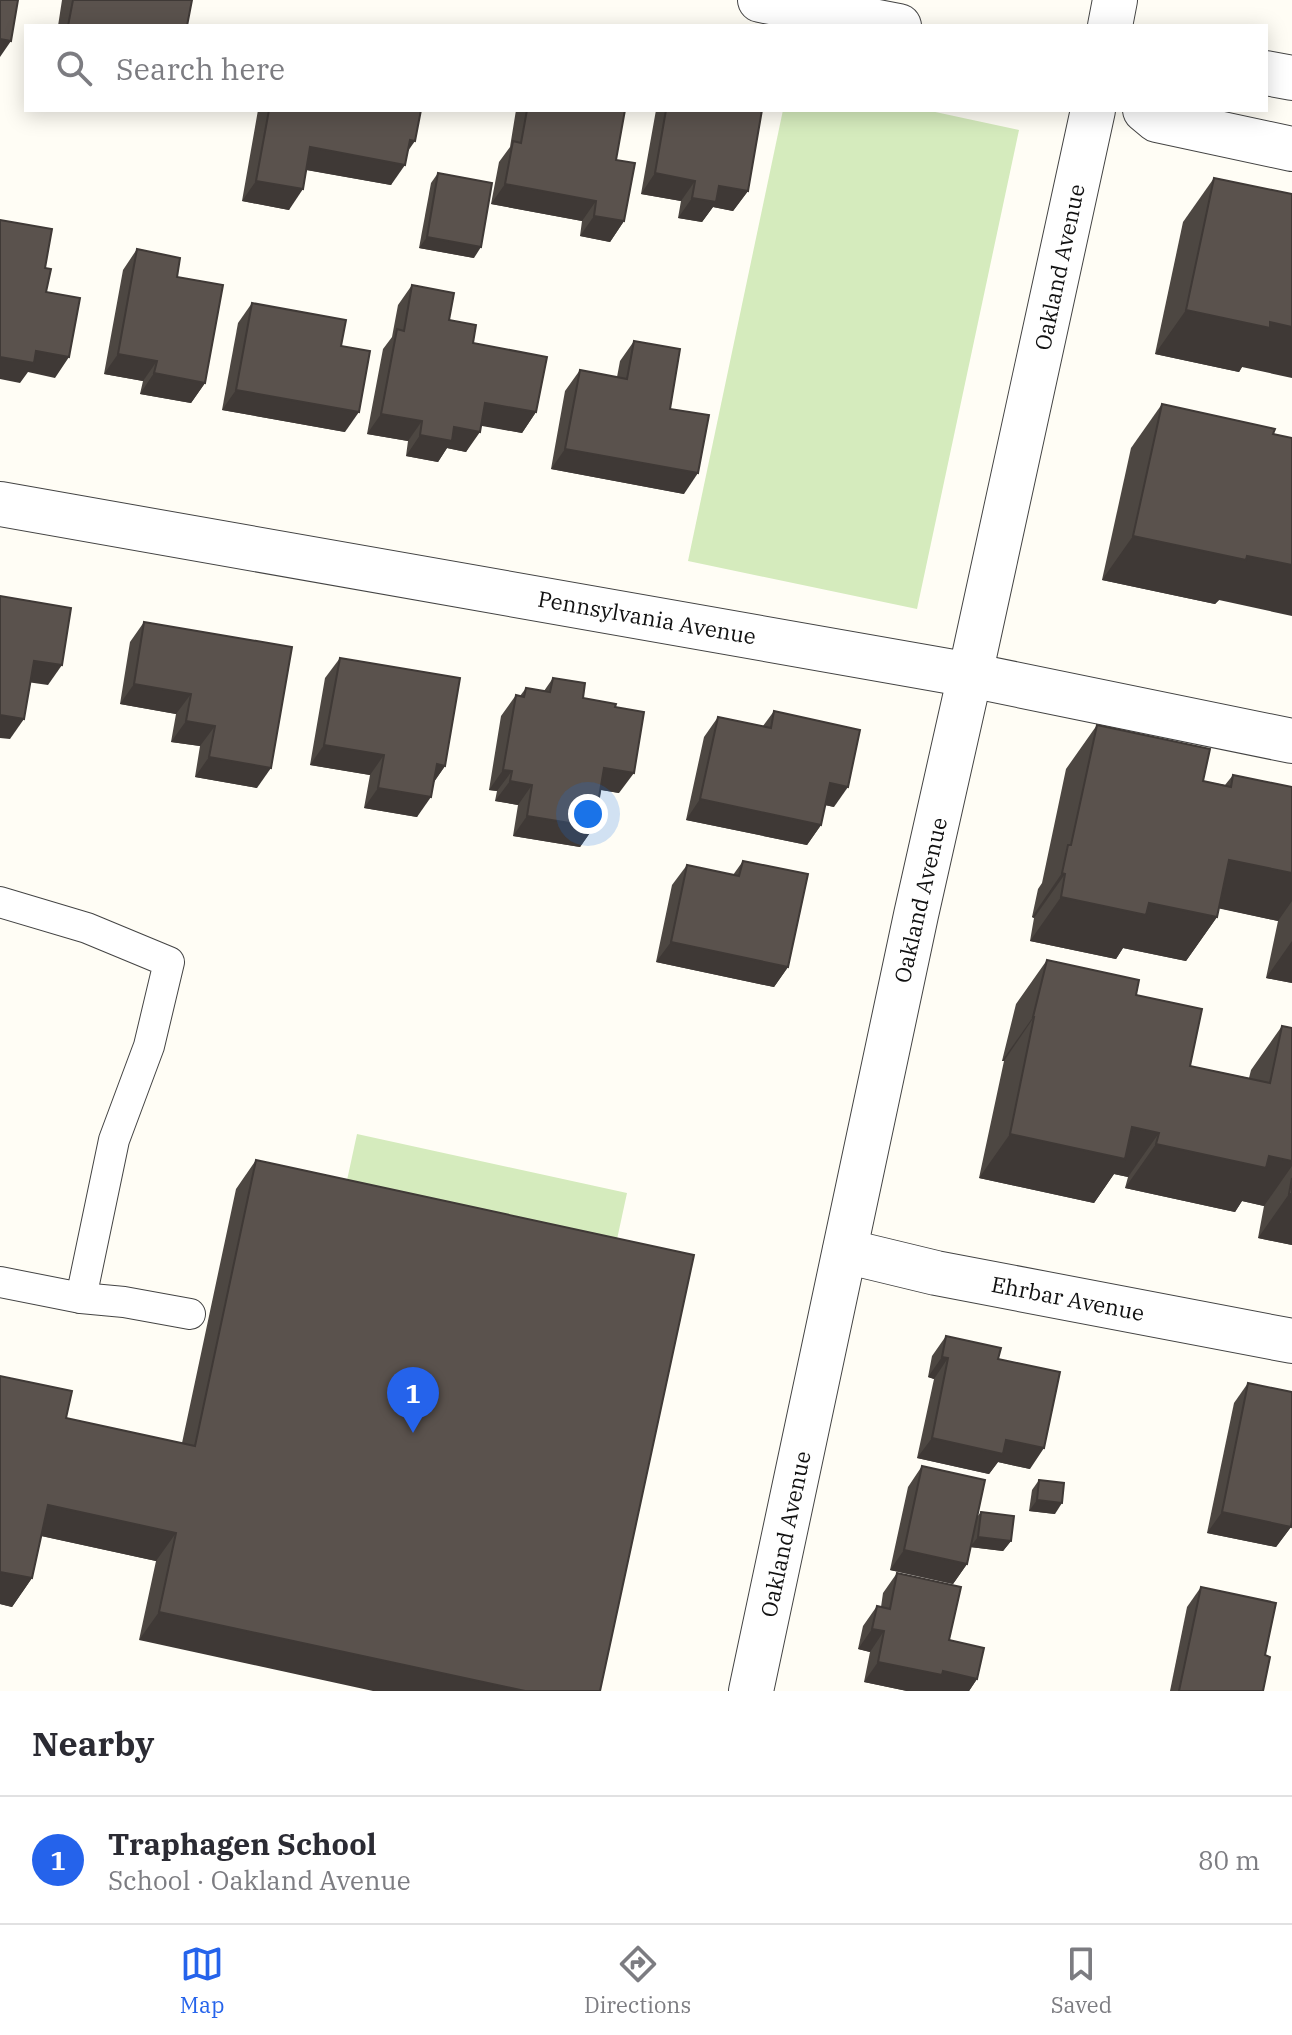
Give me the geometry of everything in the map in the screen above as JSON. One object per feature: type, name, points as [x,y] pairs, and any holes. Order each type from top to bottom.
[{"type":"street","points":[[760,0],[888,24]]},
{"type":"street","points":[[1110,24],[1115,0]]},
{"type":"street","points":[[1268,73],[1292,78]]},
{"type":"street","name":"Oakland Avenue","points":[[751,1691],[913,930],[1093,112]]},
{"type":"street","points":[[1147,112],[1157,120],[1292,149]]},
{"type":"street","name":"Pennsylvania Avenue","points":[[0,504],[970,675],[1292,741]]},
{"type":"street","name":"Ehrbar Avenue","points":[[845,1251],[936,1273],[1292,1341]]},
{"type":"lane","points":[[0,902],[87,928],[169,962],[149,1046],[114,1140],[81,1298]]},
{"type":"lane","points":[[0,1282],[190,1314]]},
{"type":"green space","points":[[783,112],[935,112],[1019,130],[917,609],[688,561]]},
{"type":"green space","points":[[357,1134],[627,1193],[611,1267],[341,1208]]},
{"type":"building","points":[[0,0],[18,0],[11,41],[0,39]]},
{"type":"building","points":[[73,0],[192,0],[187,24],[68,24]]},
{"type":"building","points":[[269,112],[421,112],[415,141],[410,140],[405,165],[310,147],[303,189],[256,181]]},
{"type":"building","points":[[527,112],[625,112],[616,160],[635,163],[624,221],[594,216],[596,201],[505,184],[513,141],[521,143]]},
{"type":"building","points":[[666,112],[762,112],[748,191],[719,186],[716,202],[692,198],[695,181],[655,173]]},
{"type":"building","points":[[438,173],[492,183],[481,247],[427,237]]},
{"type":"building","points":[[1214,178],[1292,194],[1292,327],[1270,322],[1270,328],[1186,310]]},
{"type":"building","points":[[0,220],[52,229],[45,268],[51,269],[46,292],[80,298],[69,357],[36,351],[34,363],[0,357]]},
{"type":"building","points":[[137,249],[180,258],[177,277],[223,285],[205,383],[154,373],[157,361],[118,354]]},
{"type":"building","points":[[412,285],[454,293],[449,320],[476,325],[473,343],[547,357],[536,412],[485,403],[480,432],[454,427],[452,441],[420,435],[422,421],[381,414],[397,329],[404,331]]},
{"type":"building","points":[[252,303],[346,320],[341,346],[370,351],[359,412],[236,390]]},
{"type":"building","points":[[634,341],[680,349],[670,409],[709,415],[698,473],[565,449],[580,370],[627,379]]},
{"type":"building","points":[[1162,404],[1275,429],[1273,434],[1292,438],[1292,565],[1247,556],[1246,560],[1133,536]]},
{"type":"building","points":[[0,596],[71,608],[62,665],[34,661],[24,719],[0,715]]},
{"type":"building","points":[[144,622],[292,647],[271,768],[209,757],[215,726],[186,721],[191,694],[134,684]]},
{"type":"building","points":[[340,658],[460,678],[445,766],[437,764],[431,797],[378,788],[384,755],[324,745]]},
{"type":"building","points":[[553,678],[585,683],[583,698],[644,712],[634,773],[604,768],[594,827],[527,816],[532,785],[510,781],[512,771],[503,770],[516,695],[524,697],[526,688],[550,692]]},
{"type":"building","points":[[774,711],[860,730],[848,787],[830,783],[821,825],[700,799],[718,717],[771,728]]},
{"type":"building","points":[[1097,725],[1210,749],[1203,781],[1231,787],[1233,775],[1292,787],[1292,873],[1229,860],[1217,917],[1149,903],[1146,915],[1061,897],[1065,874],[1062,873]]},
{"type":"building","points":[[743,861],[808,874],[788,967],[671,942],[687,865],[739,876]]},
{"type":"building","points":[[1047,960],[1139,980],[1136,995],[1202,1009],[1190,1066],[1270,1083],[1282,1026],[1292,1028],[1292,1161],[1269,1156],[1266,1168],[1156,1144],[1159,1133],[1132,1127],[1125,1159],[1010,1134]]},
{"type":"building","points":[[256,1160],[694,1255],[600,1691],[525,1691],[159,1612],[176,1533],[48,1505],[32,1578],[0,1572],[0,1376],[72,1391],[66,1418],[195,1446]]},
{"type":"building","points":[[946,1336],[1001,1348],[998,1359],[1060,1372],[1044,1448],[1006,1440],[1003,1454],[932,1438],[948,1358],[942,1357]]},
{"type":"building","points":[[1248,1383],[1292,1392],[1291,1527],[1222,1512]]},
{"type":"building","points":[[922,1466],[985,1480],[967,1564],[904,1550]]},
{"type":"building","points":[[1039,1480],[1064,1483],[1062,1503],[1037,1500]]},
{"type":"building","points":[[981,1512],[1014,1516],[1011,1541],[978,1537]]},
{"type":"building","points":[[897,1573],[961,1587],[949,1640],[984,1648],[977,1679],[878,1662],[884,1631],[872,1629],[877,1606],[890,1609]]},
{"type":"building","points":[[1201,1587],[1276,1603],[1265,1655],[1270,1657],[1263,1691],[1179,1691]]},
{"type":"place","name":"Traphagen School","points":[[413,1433]]}]
